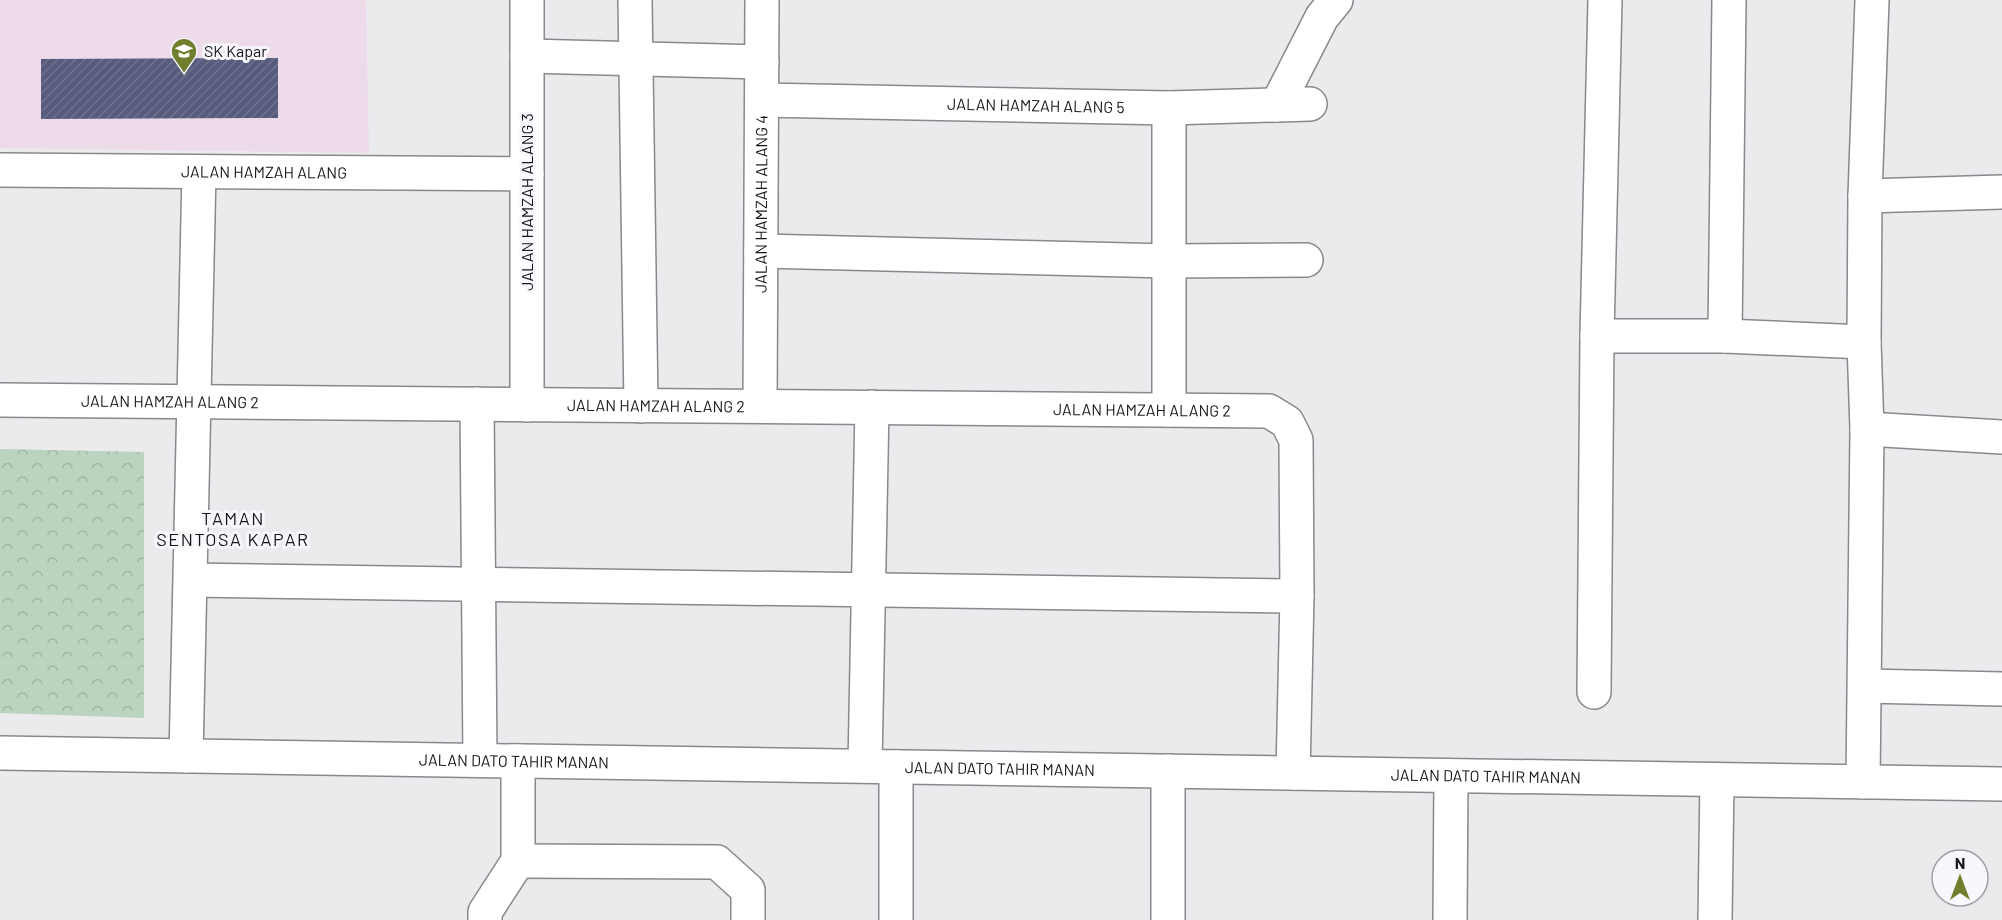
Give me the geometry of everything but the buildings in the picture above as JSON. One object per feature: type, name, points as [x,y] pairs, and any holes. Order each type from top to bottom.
[{"type":"street","name":"JALAN HAMZAH ALANG 3","points":[[527,0],[527,405]]},
{"type":"street","points":[[635,0],[641,406]]},
{"type":"street","name":"JALAN HAMZAH ALANG 4","points":[[760,406],[762,0]]},
{"type":"street","points":[[1277,105],[1322,17],[1336,0]]},
{"type":"street","points":[[1594,692],[1597,336],[1605,0]]},
{"type":"street","points":[[1725,336],[1729,0]]},
{"type":"street","points":[[1863,782],[1867,429],[1864,342],[1865,196],[1872,0]]},
{"type":"street","points":[[527,56],[762,62]]},
{"type":"street","name":"JALAN HAMZAH ALANG 5","points":[[762,100],[1169,108],[1310,105]]},
{"type":"street","points":[[1169,108],[1169,410]]},
{"type":"street","name":"JALAN HAMZAH ALANG","points":[[0,170],[527,174]]},
{"type":"street","points":[[186,756],[199,172]]},
{"type":"street","points":[[1865,196],[2002,192]]},
{"type":"street","points":[[761,251],[1169,261],[1306,260]]},
{"type":"street","points":[[1597,336],[1725,336],[1864,342]]},
{"type":"street","name":"JALAN HAMZAH ALANG 2","points":[[0,400],[1269,411],[1287,422],[1296,440],[1297,596]]},
{"type":"street","points":[[477,404],[480,760]]},
{"type":"street","points":[[872,407],[868,591],[881,767],[896,920]]},
{"type":"street","points":[[1867,429],[2002,437]]},
{"type":"street","points":[[190,580],[1297,596],[1293,773]]},
{"type":"street","points":[[1865,686],[2002,689]]},
{"type":"street","name":"JALAN DATO TAHIR MANAN","points":[[0,753],[2002,784]]},
{"type":"street","points":[[485,920],[484,912],[518,861],[518,761]]},
{"type":"street","points":[[1168,771],[1168,920]]},
{"type":"street","points":[[1450,920],[1451,776]]},
{"type":"street","points":[[1715,920],[1717,780]]},
{"type":"street","points":[[518,861],[717,862],[748,890],[748,920]]},
{"type":"shaded area","name":"SK Kapar","points":[[0,0],[366,0],[369,153],[0,148]]},
{"type":"green space","points":[[0,449],[144,452],[144,718],[0,713]]},
{"type":"place","name":"SK Kapar","points":[[184,74]]},
{"type":"district","name":"TAMAN SENTOSA KAPAR","points":[[233,529]]}]
